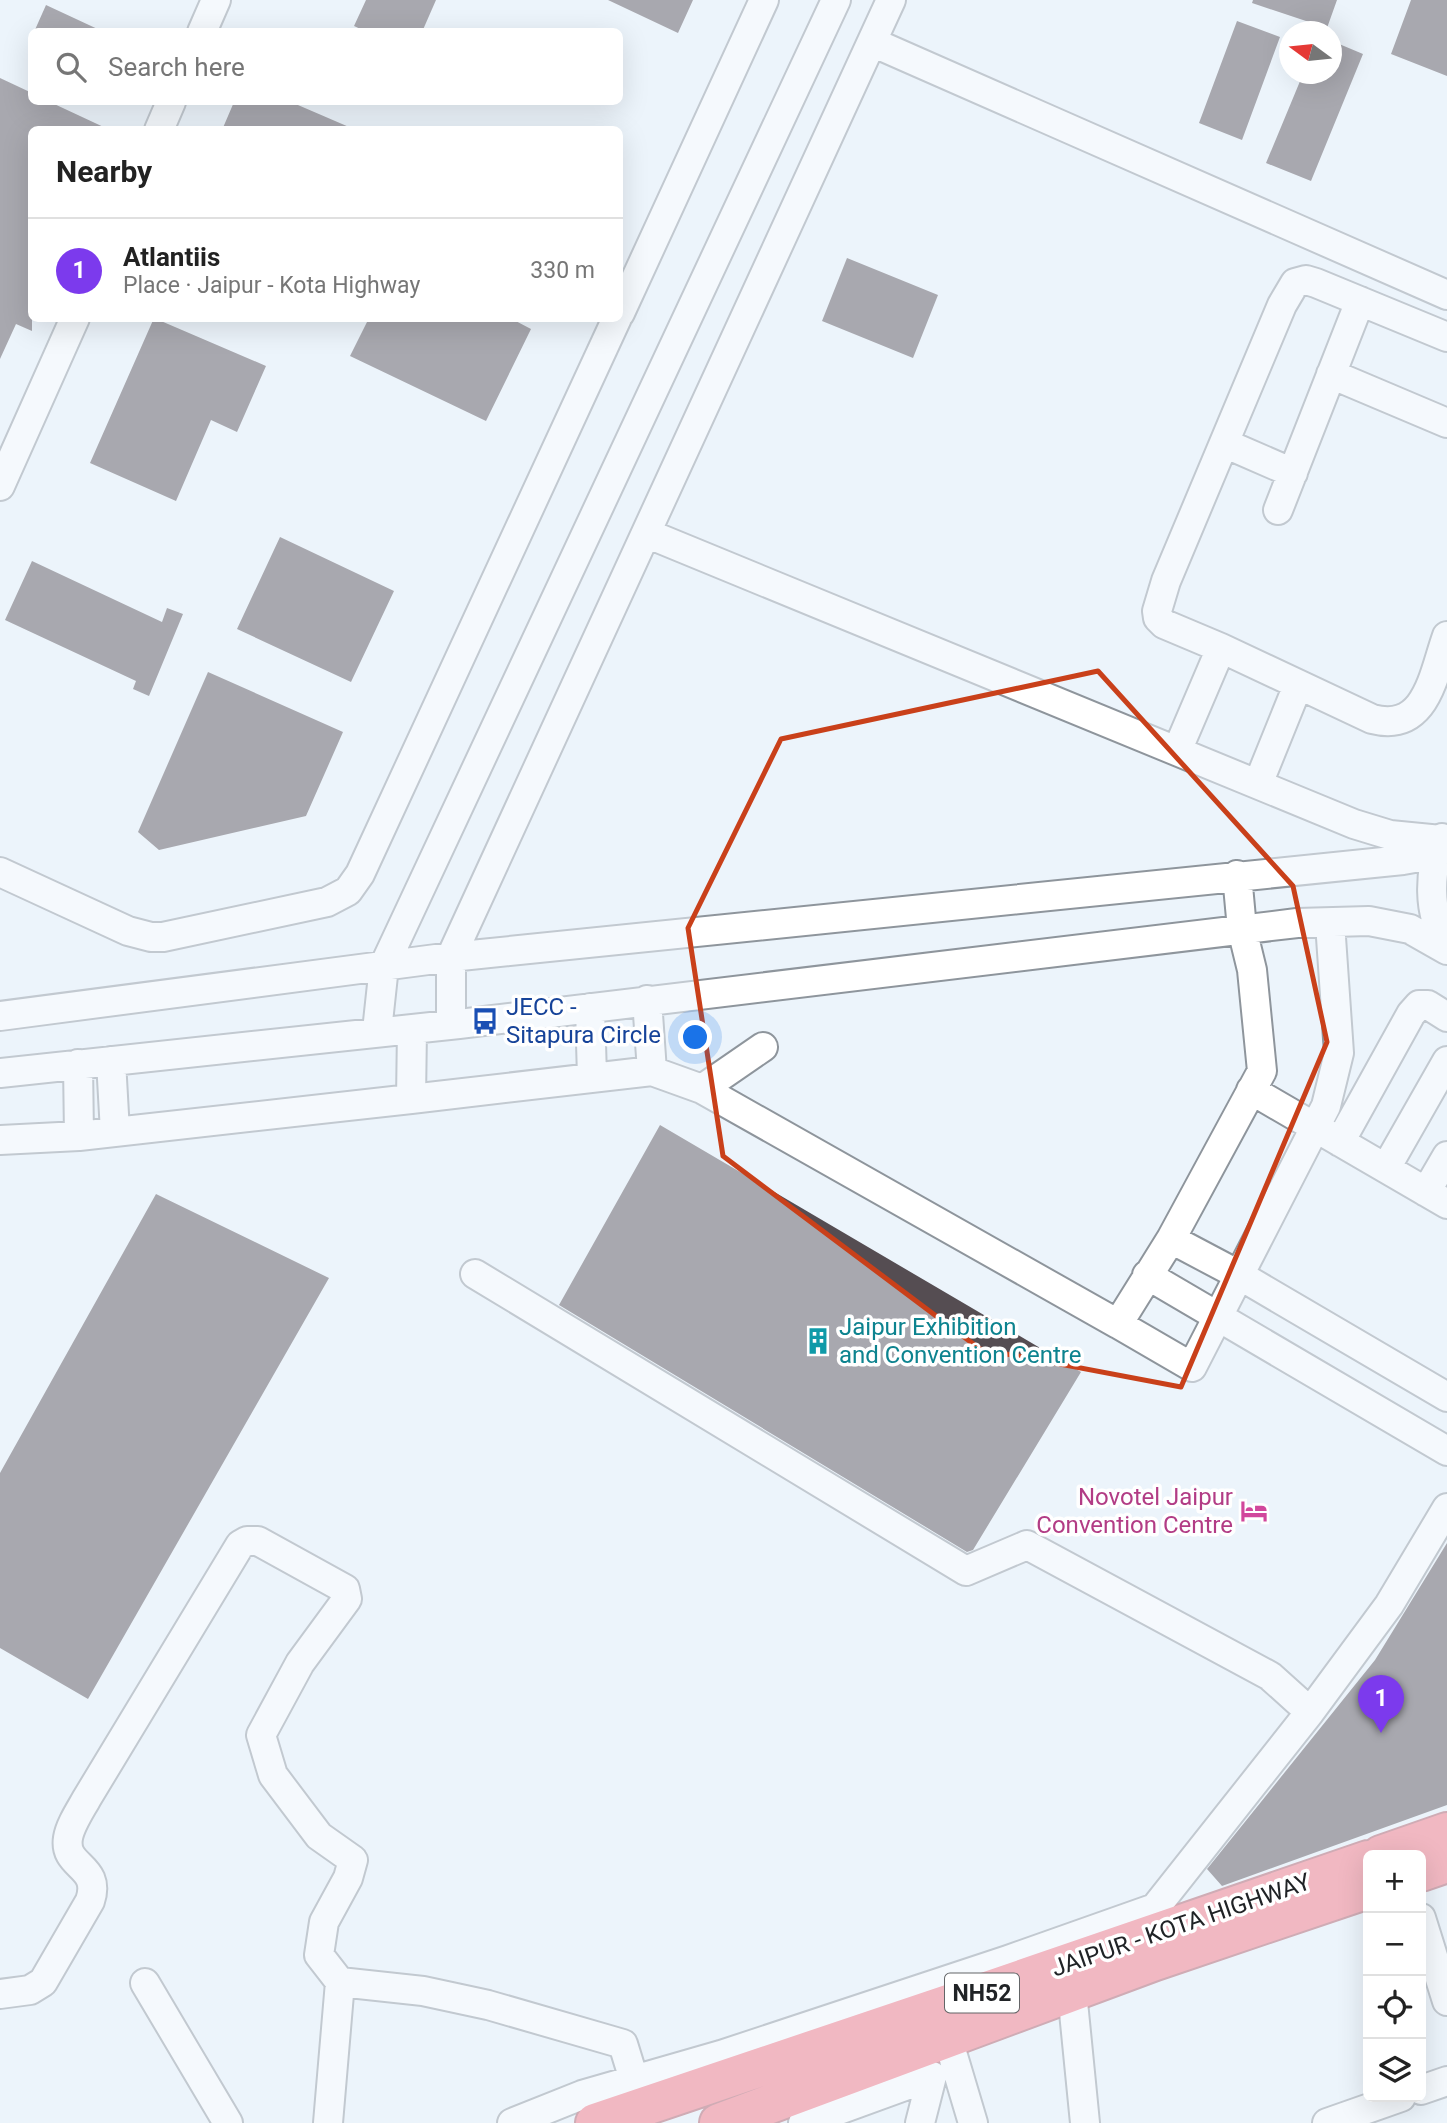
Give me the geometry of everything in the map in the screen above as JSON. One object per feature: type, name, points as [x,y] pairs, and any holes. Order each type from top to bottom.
[{"type":"highway","points":[[1395,1850],[1447,1832]]},
{"type":"highway","name":"JAIPUR - KOTA HIGHWAY","points":[[733,2121],[948,2039],[1059,1982],[1363,1862]]},
{"type":"highway","points":[[1426,1870],[1447,1863]]},
{"type":"highway","name":"JAIPUR - KOTA HIGHWAY","points":[[595,2123],[639,2094],[1059,1982],[1155,1961],[1363,1891]]},
{"type":"street","points":[[204,28],[216,0]]},
{"type":"street","points":[[623,306],[764,0]]},
{"type":"street","points":[[377,1031],[384,966],[836,0]]},
{"type":"street","points":[[451,1024],[451,957],[891,0]]},
{"type":"street","points":[[872,42],[1447,295]]},
{"type":"street","points":[[161,126],[170,105]]},
{"type":"street","points":[[1447,337],[1316,283],[1306,280],[1295,283],[1282,305],[1166,582],[1157,611],[1158,618],[1164,624],[1222,648],[1372,719],[1384,722],[1414,714],[1425,698],[1447,636]]},
{"type":"street","points":[[1278,510],[1360,301]]},
{"type":"street","points":[[0,486],[73,322]]},
{"type":"street","points":[[0,872],[117,926],[151,937],[163,937],[327,902],[348,891],[360,874],[615,322]]},
{"type":"street","points":[[1331,374],[1447,423]]},
{"type":"street","points":[[1224,443],[1293,473]]},
{"type":"street","points":[[646,533],[1354,824],[1390,835],[1442,841]]},
{"type":"street","points":[[1177,751],[1222,648]]},
{"type":"street","points":[[1258,784],[1298,685]]},
{"type":"street","points":[[0,1016],[451,957],[1392,861],[1442,841]]},
{"type":"street","points":[[1442,841],[1434,862],[1431,897],[1440,933],[1447,943]]},
{"type":"street","points":[[1118,1324],[1171,1239],[1262,1071],[1252,970],[1242,929],[1237,875]]},
{"type":"street","points":[[0,1073],[411,1029],[1297,923],[1369,921],[1410,929],[1447,950]]},
{"type":"street","points":[[0,1127],[115,1132],[652,1070],[702,1089],[1192,1367],[1326,1106],[1339,1053],[1330,923]]},
{"type":"street","points":[[647,1000],[652,1070]]},
{"type":"street","points":[[1340,1142],[1411,1014],[1419,1005],[1428,1005],[1447,1017]]},
{"type":"street","points":[[590,1007],[592,1077]]},
{"type":"street","points":[[411,1029],[411,1098]]},
{"type":"street","points":[[702,1089],[763,1047]]},
{"type":"street","points":[[111,1061],[115,1132]]},
{"type":"street","points":[[1386,1168],[1447,1061]]},
{"type":"street","points":[[78,1064],[79,1129]]},
{"type":"street","points":[[1251,1090],[1437,1198],[1447,1156]]},
{"type":"street","points":[[0,1140],[79,1129]]},
{"type":"street","points":[[1171,1239],[1239,1275],[1385,1360],[1444,1388]]},
{"type":"street","points":[[475,1274],[966,1571],[1027,1545],[1270,1676],[1310,1712]]},
{"type":"street","points":[[1147,1275],[1447,1451]]},
{"type":"street","points":[[1359,1400],[1385,1360]]},
{"type":"street","points":[[1085,2123],[1059,1982],[1154,1908],[1310,1712],[1389,1605],[1447,1508]]},
{"type":"street","points":[[0,1994],[30,1990],[43,1982],[90,1901],[94,1890],[92,1878],[68,1850],[68,1836],[87,1797],[240,1545],[247,1541],[258,1541],[345,1589],[347,1599],[300,1663],[261,1735],[273,1776],[319,1836],[353,1860],[348,1878],[324,1922],[319,1955],[340,1982],[328,2123]]},
{"type":"street","points":[[512,2123],[582,2095],[639,2094],[702,2061],[995,1965],[1154,1908]]},
{"type":"street","points":[[1426,1935],[1447,2001]]},
{"type":"street","points":[[340,1982],[449,1996],[623,2044],[639,2094]]},
{"type":"street","points":[[145,1983],[228,2123]]},
{"type":"street","points":[[948,2039],[973,2123]]},
{"type":"street","points":[[803,2123],[932,2076],[920,2123]]},
{"type":"street","points":[[1426,2088],[1447,2081]]},
{"type":"street","points":[[1327,2123],[1387,2102]]},
{"type":"highlighted area","points":[[1098,671],[1293,886],[1327,1042],[1181,1387],[980,1349],[723,1156],[688,928],[781,739]]},
{"type":"building","points":[[366,0],[436,0],[424,28],[354,26]]},
{"type":"building","points":[[608,0],[693,0],[678,33]]},
{"type":"building","points":[[1253,0],[1337,0],[1330,21],[1306,21],[1252,3]]},
{"type":"building","points":[[1411,0],[1447,0],[1447,76],[1391,54]]},
{"type":"building","points":[[46,5],[95,28],[36,28]]},
{"type":"building","points":[[1237,21],[1279,37],[1242,140],[1199,123]]},
{"type":"building","points":[[1342,45],[1363,54],[1311,181],[1266,163],[1299,84],[1342,84]]},
{"type":"building","points":[[0,78],[28,91],[28,105],[56,105],[101,126],[28,126],[28,322],[32,322],[32,331],[16,324],[0,359]]},
{"type":"building","points":[[233,105],[298,105],[347,126],[224,126]]},
{"type":"building","points":[[847,258],[938,295],[913,358],[822,321]]},
{"type":"building","points":[[152,322],[163,322],[266,366],[237,432],[211,420],[176,501],[90,463]]},
{"type":"building","points":[[367,322],[518,322],[531,329],[486,421],[350,356]]},
{"type":"building","points":[[280,537],[394,591],[351,682],[237,629]]},
{"type":"building","points":[[32,561],[162,622],[167,608],[183,614],[149,696],[133,689],[136,681],[5,620]]},
{"type":"building","points":[[208,672],[343,732],[306,816],[159,850],[138,832]]},
{"type":"building","name":"Jaipur Exhibition and Convention Centre","points":[[660,1125],[1081,1372],[973,1550],[967,1552],[559,1305]]},
{"type":"building","points":[[156,1194],[329,1278],[88,1699],[0,1648],[0,1473]]},
{"type":"building","points":[[1447,1543],[1447,1805],[1222,1886],[1207,1869],[1375,1660]]},
{"type":"place","name":"JECC - Sitapura Circle","points":[[485,1021]]},
{"type":"place","name":"Jaipur Exhibition and Convention Centre","points":[[818,1341]]},
{"type":"place","name":"Novotel Jaipur Convention Centre","points":[[1254,1511]]},
{"type":"place","name":"Atlantiis","points":[[1381,1733]]}]
